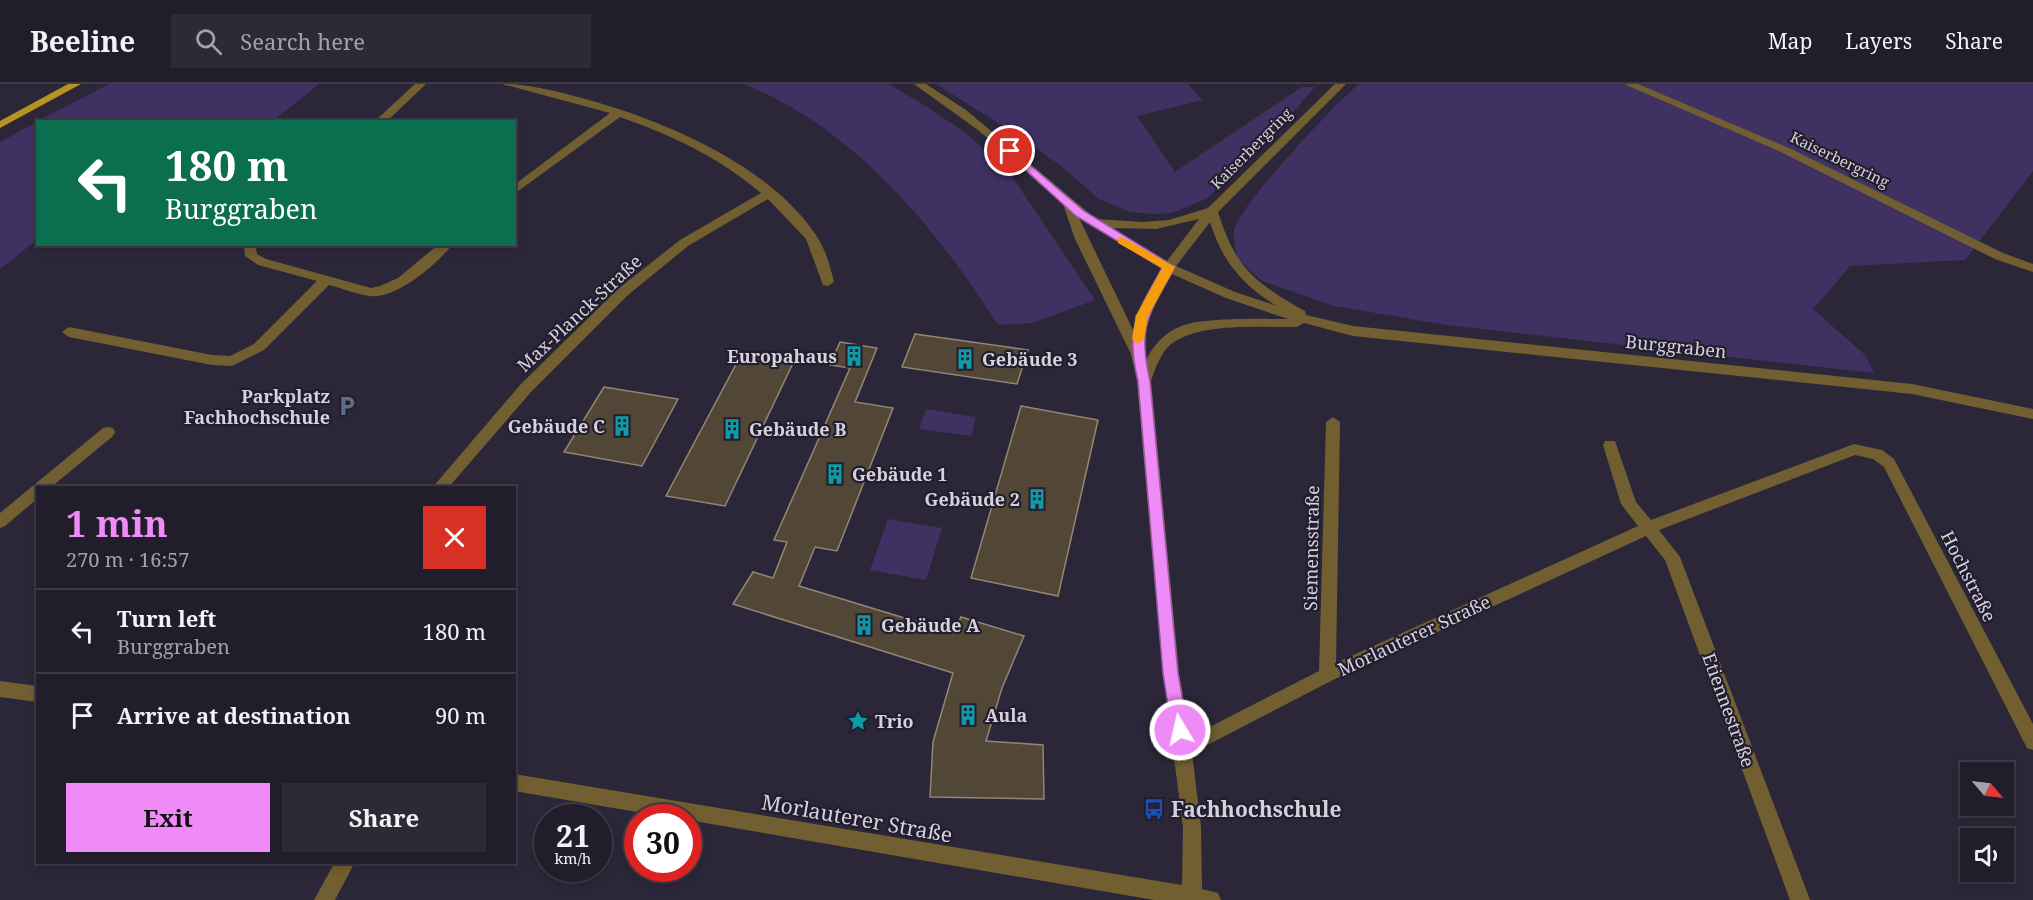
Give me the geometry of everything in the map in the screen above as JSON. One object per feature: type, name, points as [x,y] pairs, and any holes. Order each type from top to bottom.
[{"type":"main road","points":[[0,125],[76,84]]},
{"type":"street","points":[[381,120],[421,84]]},
{"type":"street","points":[[507,84],[620,112],[662,126],[736,166],[769,193],[802,225],[818,250],[828,282]]},
{"type":"street","name":"Burggraben","points":[[919,84],[978,123],[1092,221],[1169,267],[1198,282],[1254,305],[1353,331],[1912,389],[2033,414]]},
{"type":"street","name":"Kaiserbergring","points":[[1138,354],[1138,333],[1142,316],[1169,267],[1212,211],[1341,84]]},
{"type":"street","name":"Kaiserbergring","points":[[1629,84],[1785,150],[1999,256],[2033,268]]},
{"type":"street","points":[[516,190],[620,112]]},
{"type":"street","name":"Max-Planck-Straße","points":[[441,486],[526,388],[623,292],[684,243],[769,193]]},
{"type":"street","points":[[1064,198],[1138,354],[1144,381],[1171,673],[1183,749],[1198,899]]},
{"type":"street","name":"Burggraben","points":[[1092,221],[1122,226],[1154,227],[1178,223],[1212,211]]},
{"type":"street","name":"Kaiserbergring","points":[[1212,211],[1232,262],[1267,294],[1313,322]]},
{"type":"street","points":[[252,246],[250,256],[262,262],[325,281],[371,292],[385,292],[398,285],[445,246]]},
{"type":"street","points":[[69,332],[212,360],[232,360],[259,347],[325,281]]},
{"type":"street","name":"Burggraben","points":[[1144,381],[1154,357],[1163,344],[1183,330],[1215,325],[1313,322]]},
{"type":"street","name":"Siemensstraße","points":[[1327,675],[1333,422]]},
{"type":"street","points":[[40,486],[108,432]]},
{"type":"street","points":[[1610,445],[1629,504],[1647,528]]},
{"type":"street","name":"Morlauterer Straße","points":[[1183,749],[1327,675],[1647,528],[1854,449]]},
{"type":"street","name":"Hochstraße","points":[[1854,449],[1877,454],[1889,463],[2033,742]]},
{"type":"street","points":[[0,522],[36,490]]},
{"type":"street","name":"Etiennestraße","points":[[1647,528],[1672,557],[1800,900]]},
{"type":"street","points":[[0,689],[36,694]]},
{"type":"street","name":"Morlauterer Straße","points":[[516,782],[1198,899]]},
{"type":"street","points":[[324,900],[345,864]]},
{"type":"shaded area","points":[[109,84],[319,84],[274,120],[40,120]]},
{"type":"shaded area","points":[[744,84],[888,84],[921,103],[966,133],[1009,172],[1095,300],[1032,323],[998,325],[948,253],[889,185],[856,154],[821,127],[784,103]]},
{"type":"shaded area","points":[[936,84],[1187,84],[1203,100],[1137,116],[1175,172],[1302,87],[1315,87],[1264,145],[1206,199],[1172,213],[1152,214],[1130,212],[1099,199],[1061,166],[1019,136]]},
{"type":"shaded area","points":[[1359,84],[2033,84],[2033,171],[1965,260],[1850,266],[1813,309],[1865,355],[1874,373],[1447,325],[1334,306],[1262,281],[1237,258],[1234,231],[1239,219],[1269,179],[1310,133]]},
{"type":"shaded area","points":[[36,123],[36,241],[0,269],[0,142]]},
{"type":"shaded area","points":[[926,409],[976,417],[971,436],[919,429]]},
{"type":"shaded area","points":[[888,519],[942,528],[926,580],[870,570]]},
{"type":"building","name":"Gebäude 3","points":[[915,334],[1028,350],[1017,384],[902,367]]},
{"type":"building","points":[[840,342],[877,348],[855,402],[893,408],[837,551],[815,547],[799,586],[954,633],[961,617],[1024,636],[1002,688],[986,741],[1043,745],[1044,799],[930,797],[933,742],[953,673],[733,604],[753,572],[773,578],[787,542],[774,540],[850,368],[830,365]]},
{"type":"building","name":"Gebäude B","points":[[742,353],[794,361],[725,506],[666,496]]},
{"type":"building","name":"Gebäude C","points":[[604,387],[678,399],[642,466],[564,452]]},
{"type":"building","name":"Gebäude 2","points":[[1021,406],[1098,420],[1058,596],[971,578]]},
{"type":"slow traffic","points":[[1122,240],[1169,267],[1142,316],[1138,339]]},
{"type":"place","name":"Europahaus","points":[[854,356]]},
{"type":"place","name":"Gebäude 3","points":[[965,359]]},
{"type":"place","name":"Parkplatz Fachhochschule","points":[[347,406]]},
{"type":"place","name":"Gebäude C","points":[[622,426]]},
{"type":"place","name":"Gebäude B","points":[[732,429]]},
{"type":"place","name":"Gebäude 1","points":[[835,474]]},
{"type":"place","name":"Gebäude 2","points":[[1037,499]]},
{"type":"place","name":"Gebäude A","points":[[864,625]]},
{"type":"place","name":"Aula","points":[[968,715]]},
{"type":"place","name":"Trio","points":[[858,721]]},
{"type":"place","name":"Fachhochschule","points":[[1154,809]]},
{"type":"route","points":[[1010,151],[1080,213],[1169,267],[1142,316],[1138,333],[1138,354],[1144,381],[1171,673],[1180,730]]}]
